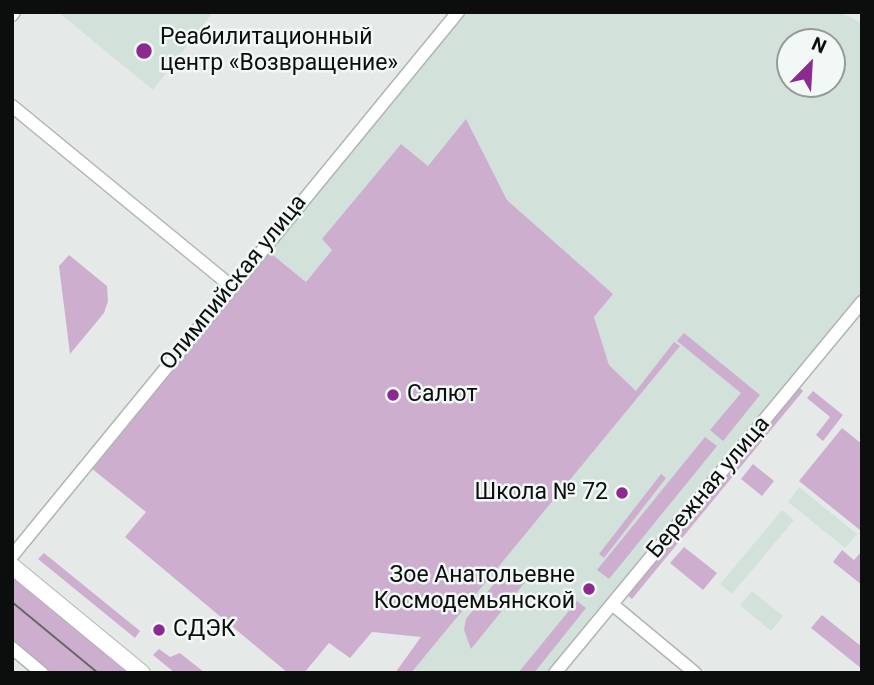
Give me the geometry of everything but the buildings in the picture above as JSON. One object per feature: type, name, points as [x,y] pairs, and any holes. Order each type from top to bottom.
[{"type":"street","name":"Олимпийская улица","points":[[12,556],[458,12]]},
{"type":"street","points":[[12,106],[231,286]]},
{"type":"street","name":"Бережная улица","points":[[555,673],[862,302]]},
{"type":"street","points":[[12,566],[142,673]]},
{"type":"street","points":[[612,604],[695,673]]},
{"type":"street","points":[[12,648],[42,673]]},
{"type":"shaded area","name":"Реабилитационный центр «Возвращение»","points":[[58,12],[213,12],[153,90]]},
{"type":"shaded area","points":[[466,12],[839,12],[862,23],[862,295],[549,673],[397,673],[638,393],[609,365],[594,317],[612,294],[507,200],[466,120],[428,166],[401,144],[323,239],[333,249],[306,282],[268,251]]},
{"type":"shaded area","name":"Салют","points":[[466,119],[507,200],[613,294],[594,317],[609,365],[636,391],[674,342],[680,346],[411,673],[395,673],[421,637],[372,632],[350,658],[329,643],[304,673],[288,673],[125,537],[146,512],[91,468],[268,251],[306,282],[332,250],[322,239],[401,144],[428,166]]},
{"type":"shaded area","points":[[69,255],[107,286],[108,301],[104,313],[70,354],[59,266]]},
{"type":"shaded area","points":[[684,333],[760,395],[723,441],[710,430],[741,393],[677,341]]},
{"type":"shaded area","points":[[798,386],[803,391],[632,599],[624,593]]},
{"type":"shaded area","points":[[813,391],[843,415],[823,441],[816,435],[830,417],[807,398]]},
{"type":"shaded area","points":[[842,428],[862,444],[860,530],[799,481]]},
{"type":"shaded area","points":[[705,437],[717,446],[609,579],[597,570]]},
{"type":"shaded area","points":[[753,464],[774,481],[762,496],[741,479]]},
{"type":"shaded area","points":[[661,474],[666,478],[604,558],[599,554]]},
{"type":"shaded area","points":[[799,487],[857,534],[845,548],[788,502]]},
{"type":"shaded area","points":[[782,510],[794,520],[732,594],[720,584]]},
{"type":"shaded area","points":[[684,547],[717,573],[703,590],[670,563]]},
{"type":"shaded area","points":[[842,550],[854,560],[862,551],[862,585],[833,562]]},
{"type":"shaded area","points":[[44,553],[140,631],[135,638],[38,559]]},
{"type":"shaded area","points":[[508,566],[526,581],[471,649],[464,630],[466,619]]},
{"type":"shaded area","points":[[12,576],[131,673],[48,673],[12,643]]},
{"type":"shaded area","points":[[752,591],[783,616],[771,631],[740,605]]},
{"type":"shaded area","points":[[577,601],[586,608],[534,673],[518,673]]},
{"type":"shaded area","points":[[822,615],[862,647],[862,669],[811,628]]},
{"type":"shaded area","points":[[159,649],[170,657],[180,653],[205,673],[175,673],[153,655]]},
{"type":"tram line","points":[[12,602],[98,673]]},
{"type":"place","name":"Реабилитационный центр «Возвращение»","points":[[144,51]]},
{"type":"place","name":"Салют","points":[[393,395]]},
{"type":"place","name":"Школа № 72","points":[[622,493]]},
{"type":"place","name":"Зое Анатольевне Космодемьянской","points":[[589,589]]},
{"type":"place","name":"СДЭК","points":[[159,630]]}]
